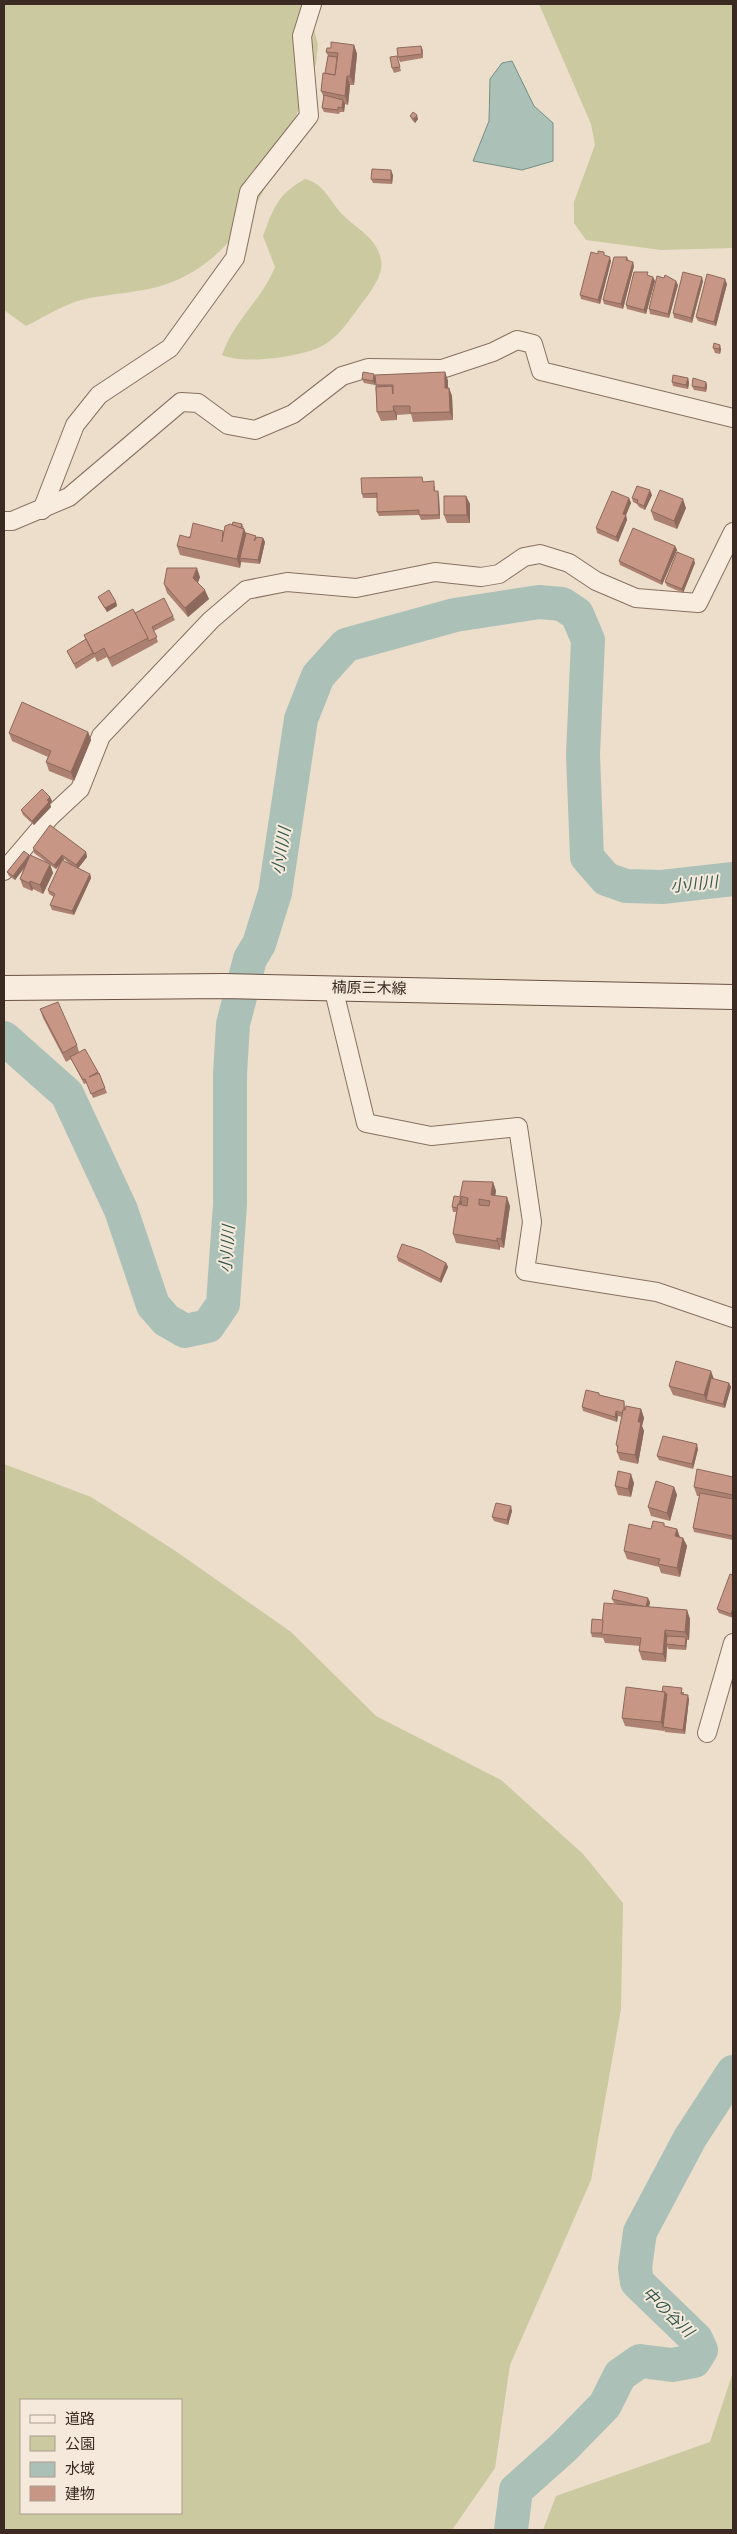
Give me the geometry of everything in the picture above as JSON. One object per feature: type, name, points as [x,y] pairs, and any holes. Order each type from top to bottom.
[{"type":"main road","name":"楠原三木線","points":[[4,988],[278,986],[733,997]]},
{"type":"street","points":[[42,510],[74,425],[99,396],[170,348],[235,258],[248,192],[309,116],[302,36],[312,4]]},
{"type":"street","points":[[4,521],[12,521],[42,510],[69,497],[181,402],[198,403],[228,425],[255,430],[293,414],[342,376],[368,368],[442,369],[493,352],[517,340],[533,344],[541,371],[733,418]]},
{"type":"street","points":[[4,871],[50,817],[80,789],[101,736],[211,620],[246,590],[287,582],[356,588],[435,572],[481,577],[499,574],[524,557],[540,554],[569,563],[596,581],[636,598],[698,604],[733,532]]},
{"type":"street","points":[[333,987],[366,1123],[432,1136],[518,1127],[532,1222],[525,1271],[657,1292],[733,1318]]},
{"type":"street","points":[[707,1733],[733,1646]]},
{"type":"green space","points":[[4,4],[308,4],[318,45],[316,64],[292,127],[263,192],[245,221],[224,247],[198,268],[167,284],[78,301],[26,326],[4,310]]},
{"type":"green space","points":[[539,4],[733,4],[733,248],[661,250],[586,240],[574,223],[574,202],[595,145],[591,124]]},
{"type":"green space","points":[[305,179],[317,184],[338,210],[371,240],[379,252],[382,265],[377,280],[372,290],[346,324],[335,337],[322,346],[313,350],[272,358],[244,359],[222,355],[233,331],[262,290],[275,267],[263,236],[274,209],[282,196]]},
{"type":"green space","points":[[4,1464],[91,1497],[174,1550],[291,1632],[376,1716],[501,1780],[583,1854],[623,1903],[621,2009],[591,2180],[510,2365],[495,2468],[452,2530],[4,2530]]},
{"type":"green space","points":[[733,2372],[733,2530],[543,2530],[556,2496],[710,2442]]},
{"type":"water","points":[[512,61],[534,106],[553,123],[553,161],[522,170],[473,161],[489,121],[490,79],[502,63]]},
{"type":"building","points":[[331,42],[354,45],[350,76],[347,76],[345,96],[321,91],[323,73],[335,75],[338,53],[326,52],[327,48],[331,48]]},
{"type":"building","points":[[421,46],[422,54],[398,57],[397,48]]},
{"type":"building","points":[[328,56],[337,57],[335,75],[325,73]]},
{"type":"building","points":[[397,56],[400,67],[392,68],[390,57]]},
{"type":"building","points":[[324,95],[343,100],[342,108],[338,107],[338,110],[322,108]]},
{"type":"building","points":[[413,112],[417,115],[414,119],[410,116]]},
{"type":"building","points":[[372,169],[391,170],[391,180],[371,179]]},
{"type":"building","points":[[598,251],[604,252],[604,255],[610,257],[598,300],[580,295],[591,252],[598,254]]},
{"type":"building","points":[[614,257],[627,257],[626,260],[633,262],[621,304],[603,300]]},
{"type":"building","points":[[634,272],[648,272],[647,275],[653,277],[644,310],[626,305]]},
{"type":"building","points":[[683,272],[702,277],[691,318],[673,313]]},
{"type":"building","points":[[707,274],[725,279],[714,322],[696,317]]},
{"type":"building","points":[[665,275],[676,281],[668,314],[649,309],[657,276],[664,278]]},
{"type":"building","points":[[714,343],[720,345],[719,349],[713,348]]},
{"type":"building","points":[[363,372],[374,374],[373,381],[362,379]]},
{"type":"building","points":[[445,372],[445,388],[449,388],[450,412],[410,413],[410,406],[393,406],[394,411],[377,412],[376,387],[392,386],[393,394],[393,385],[376,385],[375,375]]},
{"type":"building","points":[[673,375],[688,378],[686,385],[672,382]]},
{"type":"building","points":[[693,378],[706,382],[705,388],[692,386]]},
{"type":"building","points":[[422,477],[423,482],[434,481],[434,491],[438,491],[439,515],[419,515],[419,510],[377,512],[377,493],[362,494],[361,478]]},
{"type":"building","points":[[637,486],[650,490],[644,506],[637,503],[638,500],[632,498]]},
{"type":"building","points":[[660,490],[683,499],[674,521],[651,511]]},
{"type":"building","points":[[612,491],[629,498],[623,514],[626,515],[616,537],[596,528]]},
{"type":"building","points":[[444,496],[466,496],[467,515],[444,515]]},
{"type":"building","points":[[233,522],[242,524],[241,528],[232,525]]},
{"type":"building","points":[[193,523],[223,531],[222,542],[225,526],[230,524],[244,529],[237,559],[177,546],[180,535],[190,538]]},
{"type":"building","points":[[633,528],[675,546],[661,581],[619,561]]},
{"type":"building","points":[[246,533],[256,536],[254,541],[257,537],[263,538],[258,560],[240,558]]},
{"type":"building","points":[[677,552],[694,559],[682,589],[665,582]]},
{"type":"building","points":[[167,568],[197,568],[193,578],[205,590],[185,608],[164,584]]},
{"type":"building","points":[[109,590],[116,602],[105,608],[98,597]]},
{"type":"building","points":[[164,598],[173,616],[152,627],[157,637],[149,641],[135,613]]},
{"type":"building","points":[[133,609],[148,638],[109,658],[104,648],[94,654],[84,635]]},
{"type":"building","points":[[86,639],[93,653],[74,664],[67,651]]},
{"type":"building","points":[[22,702],[88,732],[71,772],[46,762],[51,751],[9,733]]},
{"type":"building","points":[[42,789],[50,797],[47,800],[49,802],[32,821],[21,810]]},
{"type":"building","points":[[50,825],[86,852],[76,865],[62,855],[54,865],[33,848]]},
{"type":"building","points":[[24,851],[29,855],[13,876],[7,872]]},
{"type":"building","points":[[30,855],[50,864],[40,885],[20,879]]},
{"type":"building","points":[[62,860],[90,874],[72,911],[50,905],[55,894],[48,890]]},
{"type":"building","points":[[58,1002],[77,1045],[63,1053],[40,1009]]},
{"type":"building","points":[[85,1049],[98,1072],[89,1077],[99,1073],[105,1088],[91,1094],[85,1079],[83,1080],[70,1057]]},
{"type":"building","points":[[463,1181],[493,1182],[491,1195],[507,1197],[501,1239],[497,1238],[497,1241],[453,1234],[458,1204],[467,1206],[468,1198],[460,1196]],"holes":[[[479,1199],[490,1201],[489,1206],[479,1205]]]},
{"type":"building","points":[[454,1196],[461,1197],[457,1208],[452,1207]]},
{"type":"building","points":[[402,1244],[421,1250],[446,1263],[440,1279],[397,1257]]},
{"type":"building","points":[[676,1361],[711,1371],[704,1395],[669,1386]]},
{"type":"building","points":[[711,1378],[729,1383],[723,1404],[706,1400]]},
{"type":"building","points":[[586,1390],[624,1401],[624,1410],[622,1413],[616,1411],[615,1417],[582,1407]]},
{"type":"building","points":[[626,1406],[641,1409],[638,1422],[641,1422],[635,1455],[617,1452],[618,1446],[616,1445],[623,1410],[625,1410]]},
{"type":"building","points":[[663,1436],[697,1444],[692,1464],[657,1456]]},
{"type":"building","points":[[697,1469],[733,1477],[733,1495],[694,1487]]},
{"type":"building","points":[[618,1471],[631,1474],[628,1489],[615,1486]]},
{"type":"building","points":[[656,1481],[674,1487],[667,1513],[648,1507]]},
{"type":"building","points":[[700,1493],[733,1499],[733,1536],[693,1528]]},
{"type":"building","points":[[496,1503],[511,1506],[507,1520],[492,1517]]},
{"type":"building","points":[[653,1521],[664,1523],[664,1526],[677,1529],[675,1536],[683,1538],[677,1568],[658,1564],[660,1559],[624,1551],[629,1524],[651,1529]]},
{"type":"building","points":[[730,1574],[733,1575],[733,1608],[731,1614],[717,1609]]},
{"type":"building","points":[[614,1590],[648,1598],[646,1607],[612,1599]]},
{"type":"building","points":[[604,1603],[687,1610],[685,1632],[665,1630],[663,1654],[639,1651],[641,1638],[601,1634]]},
{"type":"building","points":[[592,1619],[603,1620],[602,1633],[591,1633]]},
{"type":"building","points":[[667,1636],[686,1637],[685,1646],[666,1644]]},
{"type":"building","points":[[663,1686],[682,1688],[681,1694],[688,1695],[683,1730],[663,1727],[667,1694],[662,1692]]},
{"type":"building","points":[[626,1687],[665,1692],[661,1722],[622,1718]]},
{"type":"waterway","name":"小川川","points":[[4,1038],[67,1094],[121,1210],[153,1305],[166,1320],[185,1331],[208,1326],[223,1304],[230,1204],[230,1074],[233,1024],[250,959],[259,944],[275,893],[301,719],[318,676],[346,645],[455,615],[539,602],[562,604],[577,614],[588,640],[583,755],[587,857],[606,879],[626,886],[662,887],[733,879]]},
{"type":"waterway","name":"中の谷川","points":[[511,2530],[516,2490],[563,2448],[605,2405],[620,2375],[640,2361],[672,2365],[694,2361],[701,2350],[696,2339],[637,2282],[635,2268],[640,2232],[690,2138],[733,2072]]}]
